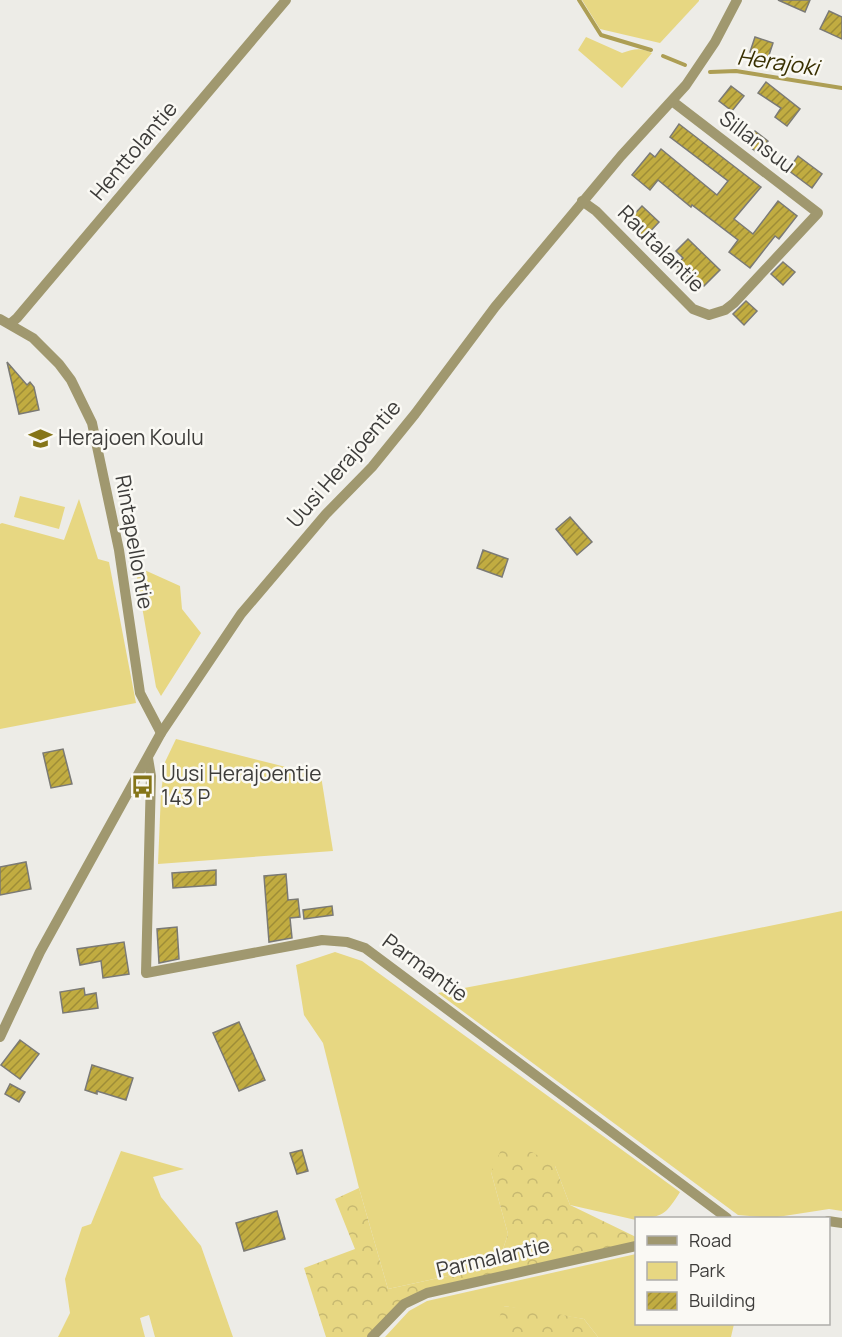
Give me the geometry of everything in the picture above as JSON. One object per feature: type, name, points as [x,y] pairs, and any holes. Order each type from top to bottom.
[{"type":"street","name":"Henttolantie","points":[[5,322],[17,318],[116,204],[286,0]]},
{"type":"street","name":"Uusi Herajoentie","points":[[0,1037],[40,952],[161,733],[241,614],[326,514],[372,468],[495,307],[582,201],[686,85],[715,42],[737,0]]},
{"type":"street","name":"Sillansuu","points":[[672,101],[818,213]]},
{"type":"street","name":"Rautalantie","points":[[582,201],[597,211],[693,309],[709,315],[725,310],[734,303],[818,213]]},
{"type":"street","name":"Rintapellontie","points":[[5,322],[33,338],[59,364],[75,387],[92,423],[118,550],[140,693],[161,733]]},
{"type":"street","name":"Parmantie","points":[[148,758],[151,776],[146,973],[322,940],[347,942],[365,948],[726,1217]]},
{"type":"street","name":"Parmalantie","points":[[372,1337],[404,1304],[427,1293],[635,1246]]},
{"type":"green space","points":[[582,0],[699,1],[660,43],[600,29]]},
{"type":"green space","points":[[586,37],[622,53],[637,49],[652,53],[622,88],[578,50]]},
{"type":"green space","points":[[20,496],[65,507],[59,529],[14,517]]},
{"type":"green space","points":[[79,499],[98,559],[109,562],[136,703],[0,729],[0,524],[64,540]]},
{"type":"green space","points":[[140,568],[180,586],[182,609],[201,633],[161,696],[156,687],[136,572]]},
{"type":"green space","points":[[176,739],[321,776],[333,851],[158,864],[161,793],[165,762]]},
{"type":"green space","points":[[842,911],[842,1211],[829,1209],[777,1217],[738,1215],[438,993]]},
{"type":"green space","points":[[335,952],[362,961],[680,1192],[663,1213],[652,1217],[635,1217],[635,1220],[570,1205],[555,1166],[491,1172],[508,1234],[501,1255],[480,1269],[388,1289],[359,1188],[323,1043],[304,1015],[296,965]]},
{"type":"green space","points":[[501,1150],[532,1152],[555,1166],[570,1205],[635,1237],[635,1243],[422,1292],[369,1337],[326,1337],[304,1268],[355,1249],[335,1199],[359,1188],[388,1289],[480,1269],[501,1255],[508,1234],[491,1172]]},
{"type":"green space","points":[[121,1151],[184,1169],[153,1177],[161,1197],[201,1246],[233,1337],[155,1337],[149,1315],[140,1318],[145,1337],[58,1337],[70,1313],[65,1279],[82,1227],[91,1224]]},
{"type":"green space","points":[[635,1254],[635,1325],[734,1325],[731,1337],[598,1337],[584,1319],[504,1306],[499,1322],[499,1337],[385,1337],[409,1311],[427,1301]]},
{"type":"green space","points":[[503,1306],[584,1319],[598,1337],[499,1337],[498,1322]]},
{"type":"building","points":[[778,0],[810,0],[805,12]]},
{"type":"building","points":[[829,11],[842,17],[842,39],[820,29]]},
{"type":"building","points":[[755,37],[773,43],[768,58],[750,52]]},
{"type":"building","points":[[766,82],[800,109],[787,126],[775,117],[781,108],[758,93]]},
{"type":"building","points":[[731,86],[744,96],[732,111],[719,101]]},
{"type":"building","points":[[679,124],[761,187],[734,219],[753,234],[778,201],[797,216],[779,239],[775,236],[750,268],[729,252],[738,240],[658,180],[650,190],[632,175],[650,153],[655,157],[661,149],[717,195],[728,181],[670,137]]},
{"type":"building","points":[[755,131],[768,141],[758,153],[746,144]]},
{"type":"building","points":[[798,156],[822,174],[812,188],[788,170]]},
{"type":"building","points":[[642,206],[659,222],[644,238],[627,222]]},
{"type":"building","points":[[688,239],[720,270],[704,286],[693,276],[690,279],[676,265],[683,258],[676,251]]},
{"type":"building","points":[[783,262],[795,272],[783,285],[771,274]]},
{"type":"building","points":[[746,301],[757,311],[744,325],[733,314]]},
{"type":"building","points":[[7,362],[27,385],[30,382],[34,387],[39,410],[19,414]]},
{"type":"building","points":[[570,517],[592,542],[577,555],[556,529]]},
{"type":"building","points":[[483,550],[508,559],[502,577],[477,568]]},
{"type":"building","points":[[63,749],[72,784],[51,788],[43,753]]},
{"type":"building","points":[[26,862],[31,889],[0,895],[0,867]]},
{"type":"building","points":[[216,870],[216,885],[173,888],[172,873]]},
{"type":"building","points":[[286,874],[288,900],[298,899],[300,917],[290,918],[292,938],[269,942],[264,876]]},
{"type":"building","points":[[332,906],[333,915],[304,919],[303,910]]},
{"type":"building","points":[[177,927],[179,959],[159,963],[157,929]]},
{"type":"building","points":[[124,942],[129,974],[103,978],[101,961],[80,965],[77,949]]},
{"type":"building","points":[[84,988],[85,995],[96,993],[98,1008],[63,1013],[60,992]]},
{"type":"building","points":[[239,1022],[265,1080],[239,1091],[213,1033]]},
{"type":"building","points":[[20,1040],[39,1054],[20,1079],[1,1065]]},
{"type":"building","points":[[92,1065],[133,1078],[126,1100],[97,1091],[97,1094],[85,1090]]},
{"type":"building","points":[[10,1084],[25,1092],[19,1102],[5,1094]]},
{"type":"building","points":[[302,1150],[308,1171],[297,1174],[290,1153]]},
{"type":"building","points":[[277,1211],[285,1239],[244,1251],[236,1223]]},
{"type":"waterway","name":"Herajoki","points":[[579,0],[601,35],[651,50]]},
{"type":"waterway","name":"Herajoki","points":[[663,56],[685,65]]},
{"type":"waterway","name":"Herajoki","points":[[710,72],[736,71],[842,88]]},
{"type":"place","name":"Herajoen Koulu","points":[[40,438]]},
{"type":"place","name":"Uusi Herajoentie 143 P","points":[[143,786]]}]
